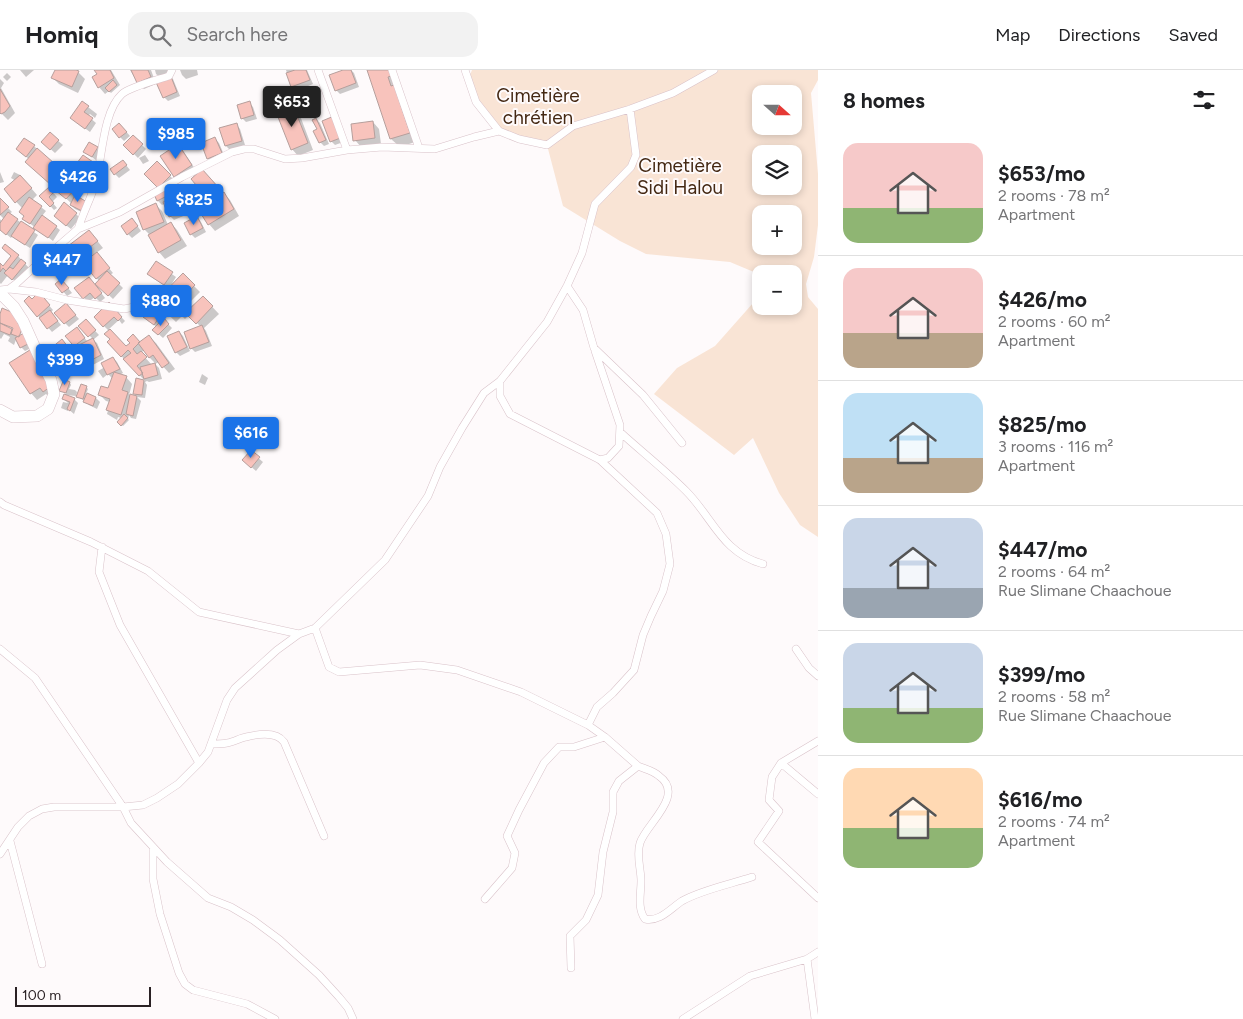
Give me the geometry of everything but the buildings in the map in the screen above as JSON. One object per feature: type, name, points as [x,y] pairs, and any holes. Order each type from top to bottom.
[{"type":"main road","points":[[0,410],[12,417],[37,416],[48,409],[54,394],[51,380],[24,321],[3,290]]},
{"type":"street","points":[[78,229],[96,183],[106,127],[112,107],[122,94],[169,76],[172,70]]},
{"type":"street","points":[[318,70],[347,150]]},
{"type":"street","points":[[392,70],[418,148]]},
{"type":"street","points":[[465,70],[476,102],[499,131],[519,139],[547,145],[573,126],[630,109],[673,93],[714,70]]},
{"type":"street","points":[[0,854],[18,827],[29,816],[42,809],[54,807],[143,806],[178,784],[208,752],[227,700],[234,688],[276,650],[299,634],[315,628],[386,560],[428,496],[440,467],[484,393],[500,381],[547,322],[567,286],[582,253],[595,204],[631,167],[636,155],[630,109]]},
{"type":"street","points":[[3,290],[17,283],[78,229],[120,212],[182,177],[232,152],[254,149],[285,159],[382,147],[435,149],[499,131]]},
{"type":"street","points":[[567,286],[582,310],[620,425],[619,446],[608,458],[600,460]]},
{"type":"street","points":[[3,290],[36,292],[67,300],[124,309],[134,307],[146,301]]},
{"type":"street","points":[[594,348],[643,395],[682,443]]},
{"type":"street","points":[[500,381],[500,396],[510,414],[600,460],[657,513],[666,534],[670,564],[663,591],[643,635],[634,670],[613,693],[596,707],[588,725]]},
{"type":"street","points":[[620,432],[687,492],[724,541],[736,552],[751,561],[763,564]]},
{"type":"street","points":[[0,502],[102,547],[148,571],[199,612],[299,634]]},
{"type":"street","points":[[102,547],[98,572],[120,625],[199,763]]},
{"type":"street","points":[[315,628],[328,668],[339,672],[420,665],[457,670],[521,692],[588,725],[605,737],[638,766],[659,775],[666,782],[668,788],[667,800],[661,812],[644,834],[639,852],[640,903],[641,914],[645,919],[658,919],[695,895],[752,877]]},
{"type":"street","points":[[0,649],[35,678],[131,823],[167,862],[208,898],[254,920],[280,940],[319,975],[348,1008],[353,1019]]},
{"type":"street","points":[[796,649],[809,668],[818,676]]},
{"type":"street","points":[[211,744],[228,743],[247,737],[268,735],[282,738],[324,836]]},
{"type":"street","points":[[485,899],[512,868],[515,854],[507,836],[544,763],[559,747],[574,747],[605,737]]},
{"type":"street","points":[[818,741],[781,763],[772,776],[769,800],[779,811],[758,842],[818,898]]},
{"type":"street","points":[[781,763],[818,794]]},
{"type":"street","points":[[571,968],[570,936],[586,920],[598,895],[603,852],[613,812],[613,792],[619,781],[638,766]]},
{"type":"street","points":[[10,841],[42,964]]},
{"type":"street","points":[[153,847],[154,879],[160,914],[179,974],[185,984],[193,990],[247,1004],[276,1019]]},
{"type":"street","points":[[682,1019],[750,976],[807,959],[818,952]]},
{"type":"street","points":[[807,959],[815,1019]]},
{"type":"green space","name":"Cimetière Sidi Halou","points":[[472,70],[818,70],[818,80],[811,93],[818,174],[818,225],[814,257],[806,284],[808,297],[818,309],[818,537],[800,525],[779,493],[753,438],[734,455],[654,394],[677,368],[715,346],[752,304],[752,315],[802,315],[802,265],[752,265],[752,271],[730,262],[646,254],[620,241],[563,206],[547,145],[499,131],[476,102],[468,80]]},
{"type":"park label","name":"Cimetière chrétien","points":[[538,106]]}]
